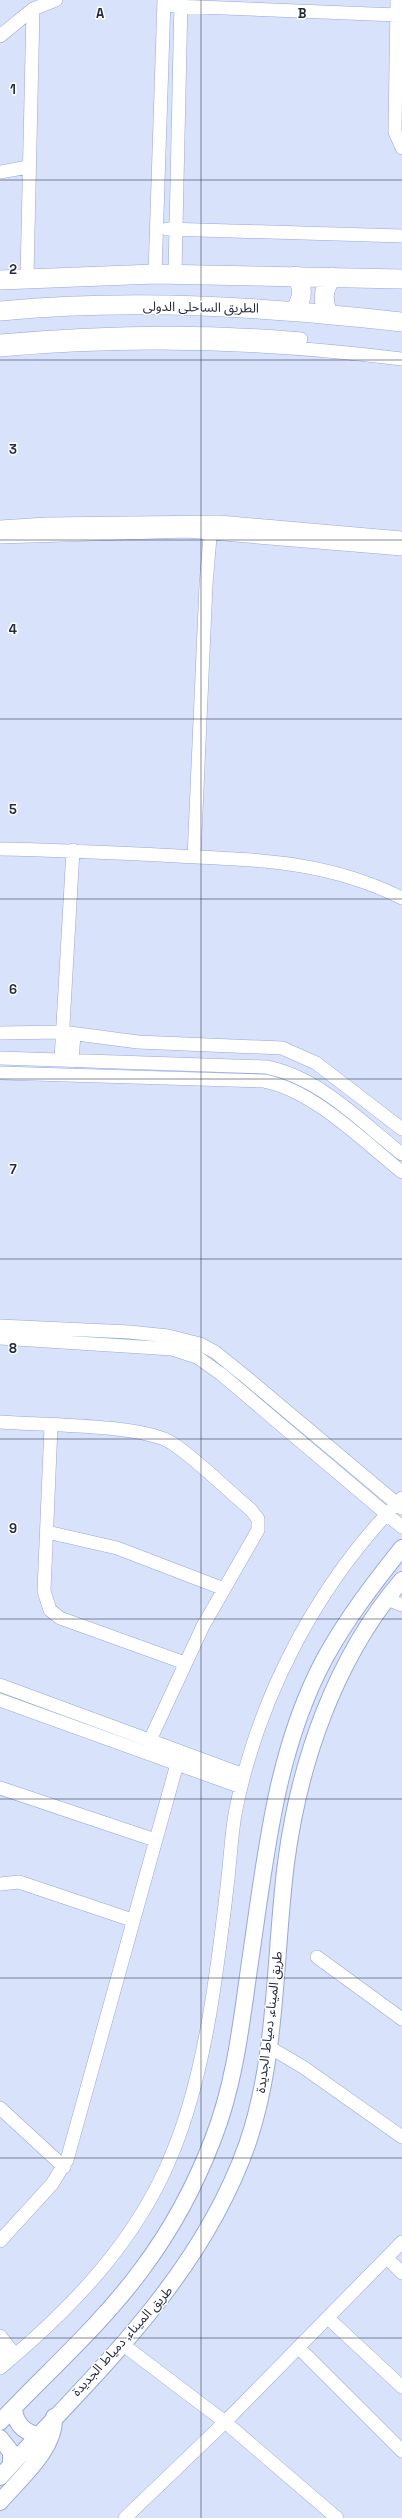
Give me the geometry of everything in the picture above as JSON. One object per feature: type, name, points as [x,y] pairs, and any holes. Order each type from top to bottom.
[{"type":"highway","points":[[0,280],[155,274],[332,276],[402,279]]},
{"type":"highway","points":[[295,310],[299,304],[302,289],[296,276]]},
{"type":"highway","points":[[328,313],[324,298],[327,283],[332,276]]},
{"type":"highway","name":"الطريق الساحلى الدولى","points":[[0,311],[98,305],[234,306],[328,313],[402,322]]},
{"type":"main road","name":"طريق الميناء, دمياط الجديدة","points":[[0,2422],[117,2300],[163,2240],[196,2181],[216,2131],[234,2063],[265,1858],[286,1754],[303,1705],[325,1659],[351,1615],[402,1548]]},
{"type":"main road","name":"طريق الميناء, دمياط الجديدة","points":[[0,2477],[122,2344],[171,2287],[200,2242],[232,2182],[259,2105],[269,2047],[286,1864],[294,1814],[306,1765],[322,1717],[343,1671],[395,1602],[401,1583]]},
{"type":"main road","points":[[14,2408],[16,2419],[22,2428],[38,2435]]},
{"type":"main road","points":[[0,2502],[48,2444],[53,2431],[54,2417]]},
{"type":"main road","points":[[0,2438],[11,2452],[11,2464]]},
{"type":"street","points":[[0,36],[33,9],[56,0]]},
{"type":"street","points":[[397,0],[395,132],[402,148]]},
{"type":"street","points":[[155,274],[163,3],[397,15]]},
{"type":"street","points":[[175,274],[174,230],[180,3]]},
{"type":"street","points":[[27,278],[28,167],[33,9]]},
{"type":"street","points":[[0,172],[28,167]]},
{"type":"street","points":[[157,229],[402,236]]},
{"type":"street","points":[[0,341],[134,333],[232,335],[274,336],[402,350]]},
{"type":"street","points":[[0,350],[134,343],[231,344],[290,347],[402,359]]},
{"type":"street","points":[[0,527],[46,524],[216,527],[402,538]]},
{"type":"street","points":[[194,857],[206,585],[216,527]]},
{"type":"street","points":[[0,536],[216,527],[402,549]]},
{"type":"street","points":[[0,849],[73,850],[194,857],[319,867],[362,880],[402,898]]},
{"type":"street","points":[[66,1060],[73,850]]},
{"type":"street","points":[[0,1033],[68,1033],[138,1042],[282,1048],[316,1063],[402,1129]]},
{"type":"street","points":[[0,1058],[266,1067],[283,1070],[314,1085],[402,1154]]},
{"type":"street","points":[[0,1073],[264,1081],[279,1084],[306,1096],[402,1172]]},
{"type":"street","points":[[0,1326],[40,1334],[172,1349],[196,1357],[221,1374],[402,1527]]},
{"type":"street","points":[[0,1338],[40,1334],[168,1336],[200,1344],[234,1367],[400,1503],[386,1514],[344,1566],[303,1630],[270,1697],[243,1781],[231,1842],[223,1921],[201,2056],[192,2096],[172,2156],[143,2210],[107,2263],[70,2305],[0,2368]]},
{"type":"street","points":[[0,1422],[137,1431],[162,1438],[171,1443],[256,1514],[258,1519],[258,1530],[224,1589],[185,1663],[150,1740]]},
{"type":"street","points":[[52,1426],[44,1597],[54,1614],[185,1663]]},
{"type":"street","points":[[47,1532],[117,1548],[224,1589]]},
{"type":"street","points":[[0,1685],[150,1740],[243,1781]]},
{"type":"street","points":[[0,1700],[177,1764],[243,1781]]},
{"type":"street","points":[[2,2233],[52,2184],[64,2167],[132,1920],[177,1764]]},
{"type":"street","points":[[0,1788],[155,1840]]},
{"type":"street","points":[[0,1884],[19,1882],[132,1920]]},
{"type":"street","points":[[317,1958],[402,2019]]},
{"type":"street","points":[[269,2047],[302,2067],[402,2137]]},
{"type":"street","points":[[0,2108],[64,2167]]},
{"type":"street","points":[[126,2518],[299,2348],[402,2242]]},
{"type":"street","points":[[387,2258],[402,2273]]},
{"type":"street","points":[[328,2318],[402,2387]]},
{"type":"street","points":[[0,2336],[15,2355]]},
{"type":"street","points":[[122,2344],[224,2422],[337,2518]]},
{"type":"street","points":[[299,2348],[402,2451]]},
{"type":"street","points":[[0,2353],[15,2355]]}]
